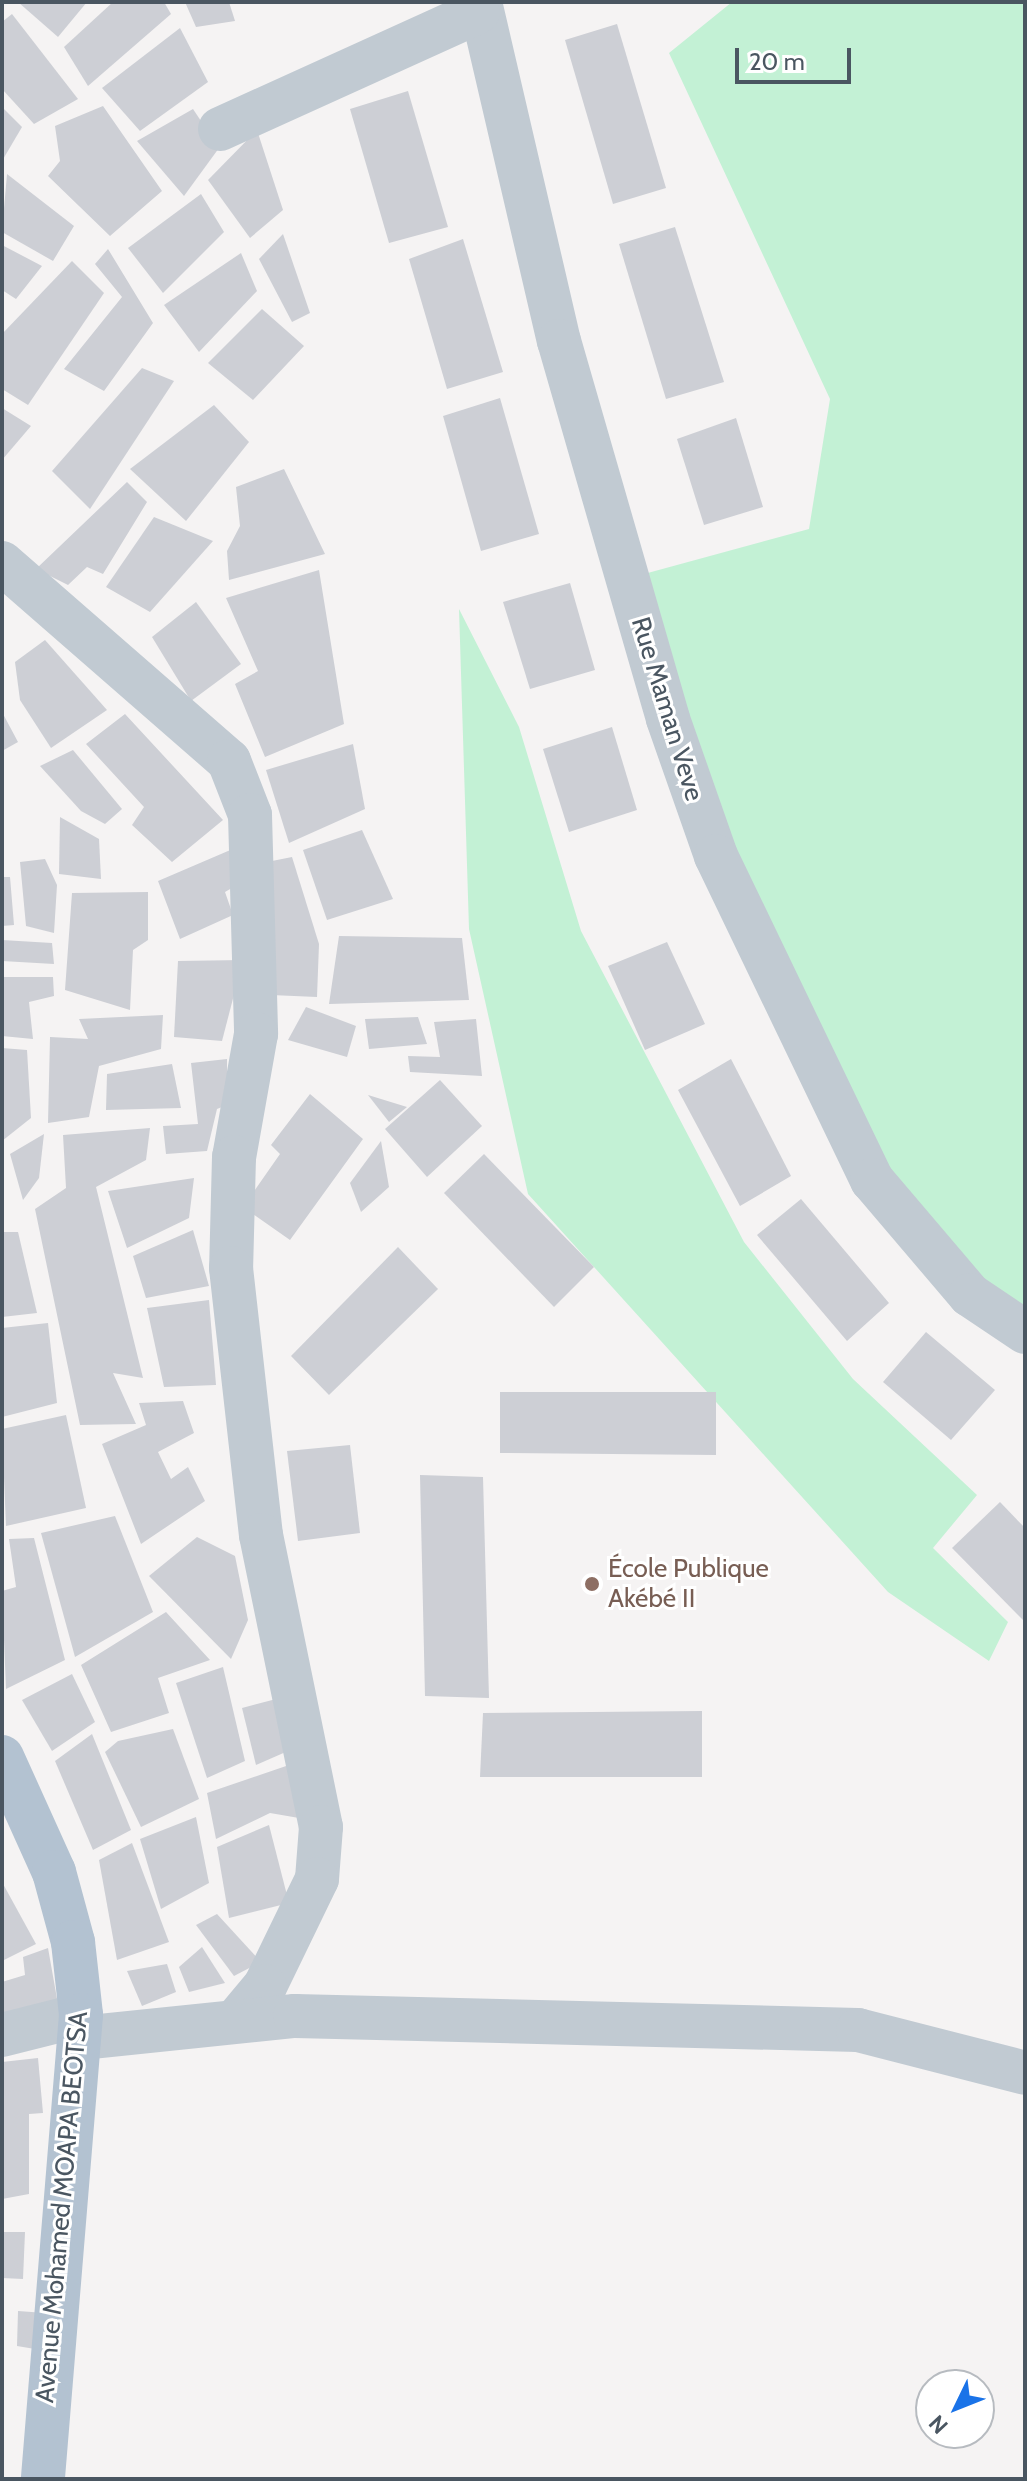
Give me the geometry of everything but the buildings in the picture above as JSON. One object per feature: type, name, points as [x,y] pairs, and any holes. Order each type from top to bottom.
[{"type":"main road","name":"Avenue Mohamed MOAPA BEOTSA","points":[[2,1757],[54,1872],[73,1942],[81,2026],[43,2479]]},
{"type":"street","points":[[220,129],[479,7]]},
{"type":"street","name":"Rue Maman Veve","points":[[479,7],[559,341],[668,719],[716,856],[872,1180],[970,1295],[1025,1332]]},
{"type":"street","points":[[2,563],[229,761],[250,815],[256,1034],[234,1157],[231,1268],[261,1535],[321,1827],[317,1879],[265,1986],[239,2017]]},
{"type":"street","points":[[2,2035],[81,2026],[239,2017],[858,2030],[1025,2073]]},
{"type":"green space","points":[[732,2],[1025,2],[1025,1332],[872,1180],[741,913],[644,574],[809,529],[830,399],[669,53]]},
{"type":"green space","points":[[459,609],[519,727],[581,931],[744,1242],[853,1379],[977,1495],[933,1548],[1008,1622],[989,1661],[888,1592],[528,1194],[469,929]]},
{"type":"place","name":"École Publique Akébé II","points":[[592,1584]]}]
